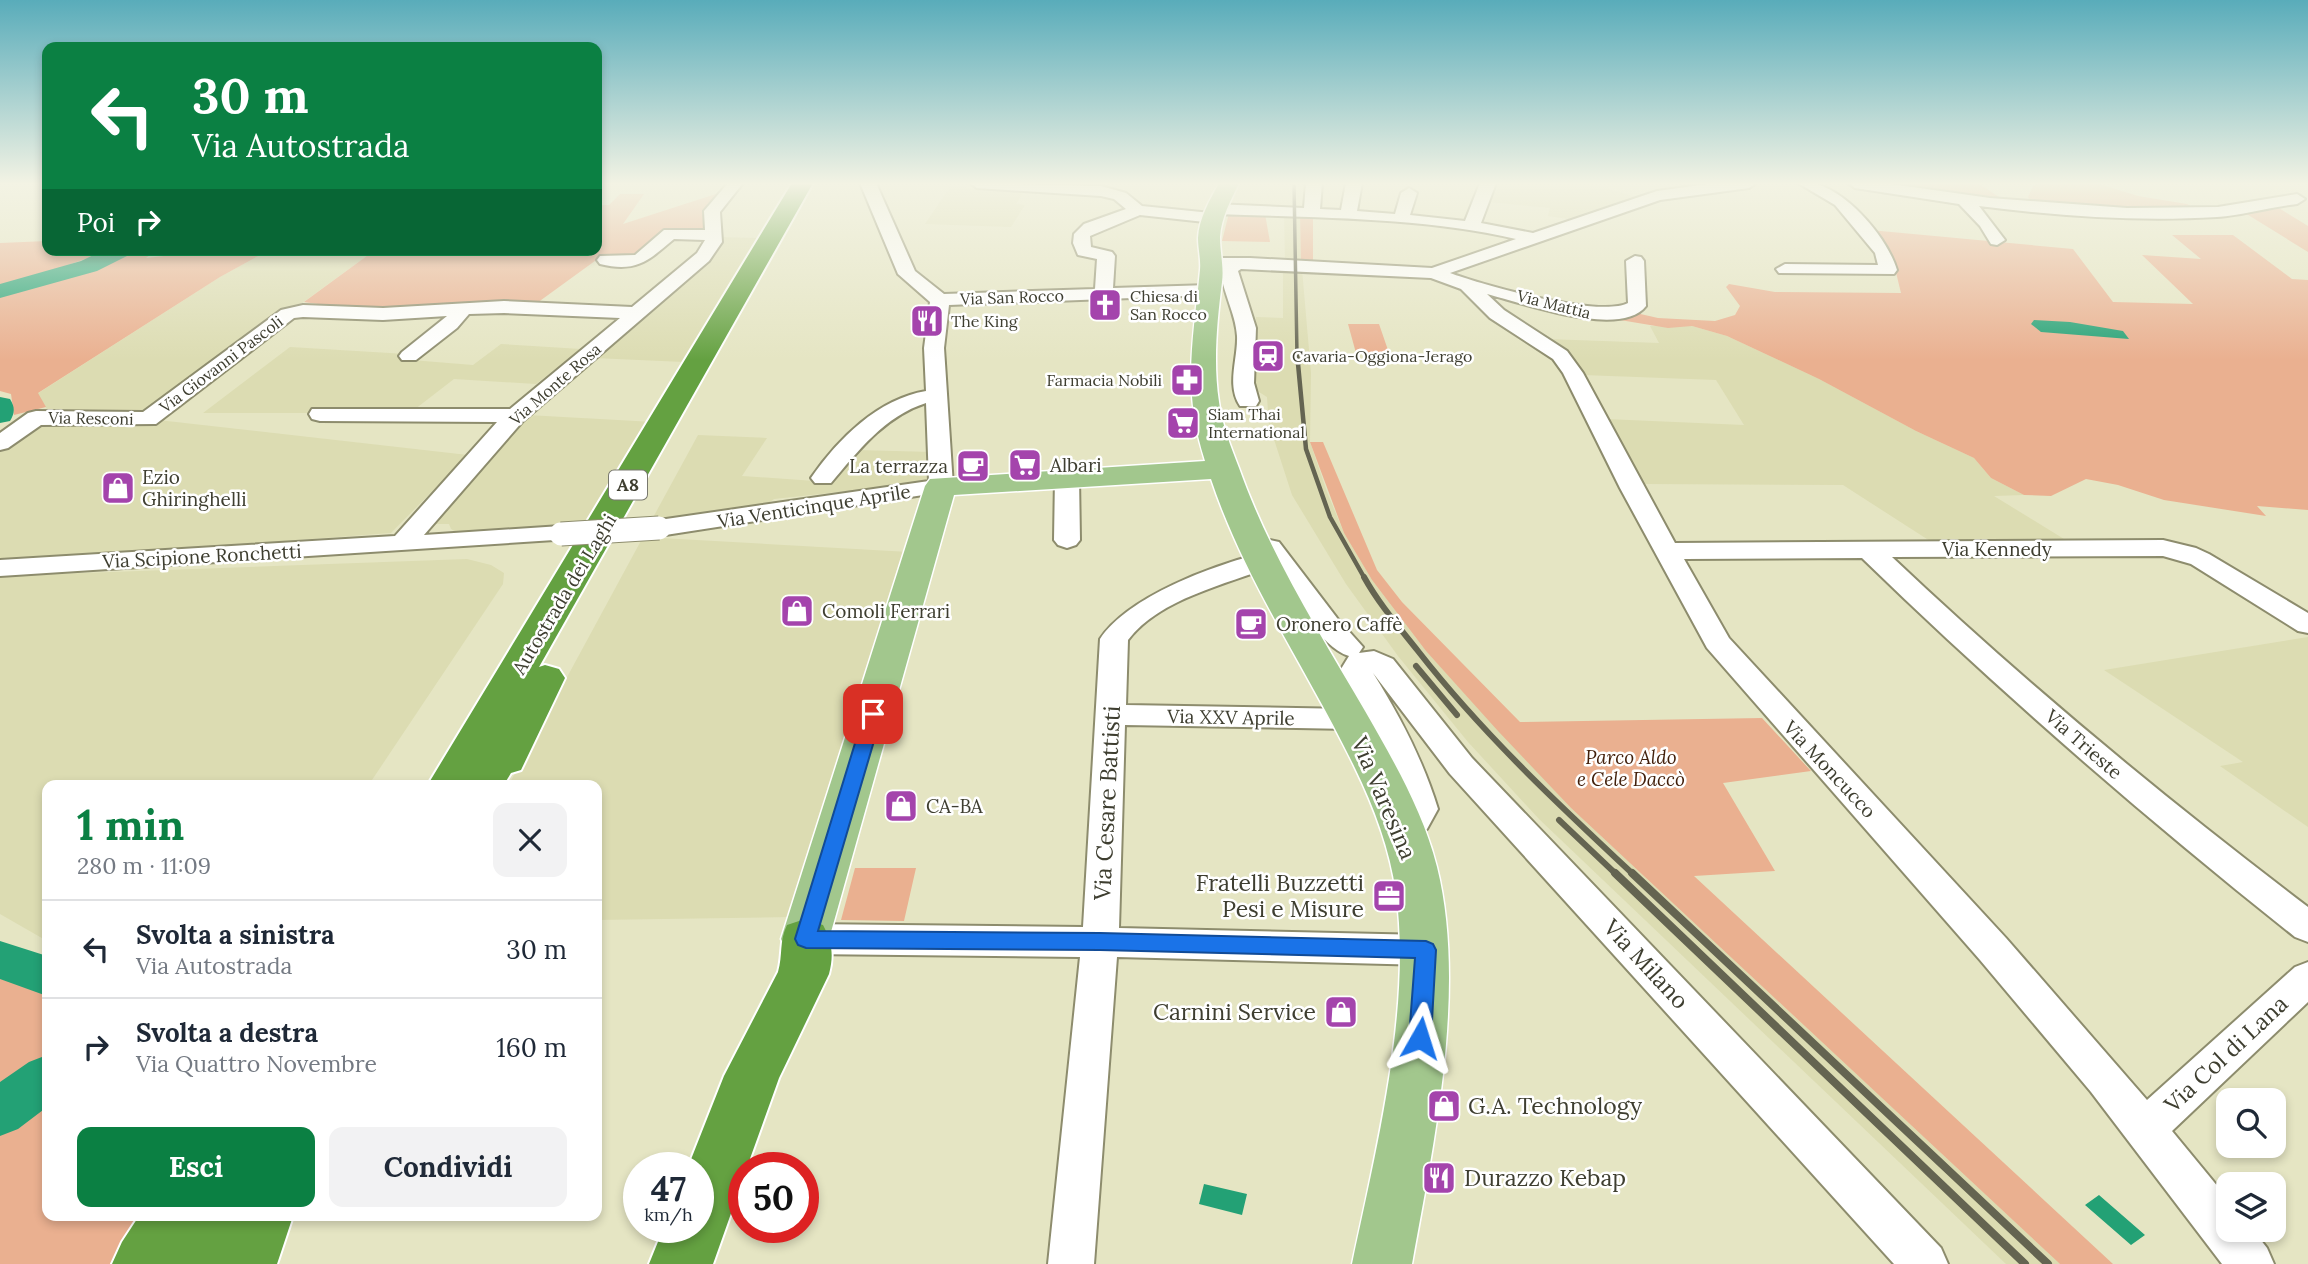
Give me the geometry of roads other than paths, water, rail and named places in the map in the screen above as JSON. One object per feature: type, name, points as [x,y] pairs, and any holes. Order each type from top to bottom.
[{"type":"highway","name":"Autostrada dei Laghi","points":[[453,780],[667,420],[769,242]]},
{"type":"highway","name":"Autostrada dei Laghi","points":[[485,780],[545,678],[784,242]]},
{"type":"highway","points":[[496,780],[545,678]]},
{"type":"highway","points":[[714,1177],[752,1076],[803,974],[808,957],[806,939]]},
{"type":"highway","points":[[144,1264],[173,1221]]},
{"type":"highway","points":[[156,1264],[182,1221]]},
{"type":"highway","points":[[197,1264],[223,1221]]},
{"type":"highway","points":[[244,1264],[260,1221]]},
{"type":"highway","points":[[681,1264],[689,1243]]},
{"type":"main road","points":[[1209,242],[1211,276],[1205,349],[1206,410],[1231,492],[1259,553]]},
{"type":"main road","points":[[806,939],[937,502],[1067,477],[1224,469]]},
{"type":"main road","name":"Via Varesina","points":[[1259,553],[1350,719],[1401,825],[1423,908],[1426,950],[1420,1038],[1405,1141],[1382,1264]]},
{"type":"street","points":[[606,260],[639,260],[660,242]]},
{"type":"street","name":"Via Monte Rosa","points":[[403,543],[516,416],[703,257],[714,242]]},
{"type":"street","points":[[893,242],[907,274],[940,300],[934,348],[937,502]]},
{"type":"street","points":[[1081,242],[1084,251],[1105,256],[1104,294]]},
{"type":"street","points":[[1433,273],[1522,242]]},
{"type":"street","points":[[1785,269],[1888,270],[1883,252],[1875,242]]},
{"type":"street","name":"Via Mattia","points":[[1467,285],[1599,315],[1633,310],[1637,306],[1636,261]]},
{"type":"street","points":[[1248,401],[1244,392],[1247,330],[1229,269],[1230,266],[1250,263]]},
{"type":"street","name":"Via San Rocco","points":[[940,300],[1124,293],[1211,276],[1250,263],[1433,273]]},
{"type":"street","name":"Via Moncucco","points":[[1433,273],[1467,285],[1486,305],[1548,345],[1567,364],[1665,551],[1717,642],[1993,949],[2105,1079],[2251,1264]]},
{"type":"street","name":"Via Giovanni Pascoli","points":[[148,419],[288,314],[303,311],[383,314],[504,307],[639,313]]},
{"type":"street","points":[[409,355],[450,324],[464,309]]},
{"type":"street","points":[[823,478],[846,451],[885,415],[909,402],[936,395]]},
{"type":"street","points":[[320,414],[516,416]]},
{"type":"street","name":"Via Resconi","points":[[0,443],[36,418],[148,419]]},
{"type":"street","points":[[1067,477],[1067,540]]},
{"type":"street","name":"Via Venticinque Aprile","points":[[403,543],[659,528],[813,506],[900,502],[917,507],[937,502]]},
{"type":"street","name":"Via Scipione Ronchetti","points":[[0,568],[403,543]]},
{"type":"street","name":"Via Milano","points":[[1259,553],[1270,547],[1284,562],[1319,617],[1360,656],[1383,666],[1461,766],[1925,1264]]},
{"type":"street","name":"Via Trieste","points":[[1868,550],[1968,645],[2192,837],[2308,927]]},
{"type":"street","name":"Via Kennedy","points":[[1665,551],[2176,550],[2206,562],[2308,625]]},
{"type":"street","name":"Via Cesare Battisti","points":[[1071,1264],[1100,942],[1114,639],[1118,631],[1153,605],[1259,553]]},
{"type":"street","points":[[1360,656],[1356,669],[1381,708],[1416,786],[1421,809],[1415,820],[1401,825]]},
{"type":"street","name":"Via XXV Aprile","points":[[1112,715],[1350,719]]},
{"type":"street","points":[[806,939],[1100,942],[1426,950]]},
{"type":"street","name":"Via Col di Lana","points":[[2144,1130],[2308,978]]},
{"type":"waterway","points":[[0,291],[89,266],[109,256]]},
{"type":"waterway","points":[[0,405],[0,415]]},
{"type":"waterway","points":[[0,960],[42,974]]},
{"type":"waterway","points":[[0,1112],[42,1082]]},
{"type":"railway","points":[[1295,242],[1297,355]]},
{"type":"railway","points":[[1297,353],[1306,449],[1330,517],[1365,579]]},
{"type":"railway","points":[[1364,577],[1376,597],[1468,711],[1549,795],[1634,875]]},
{"type":"railway","points":[[1416,666],[1457,715]]},
{"type":"railway","points":[[1559,820],[1617,875]]},
{"type":"railway","points":[[1615,873],[2025,1264]]},
{"type":"railway","points":[[1632,873],[2048,1264]]},
{"type":"place","name":"Chiesa di San Rocco","points":[[1105,305]]},
{"type":"place","name":"The King","points":[[927,321]]},
{"type":"place","name":"Cavaria-Oggiona-Jerago","points":[[1268,356]]},
{"type":"place","name":"Farmacia Nobili","points":[[1187,380]]},
{"type":"place","name":"Siam Thai International","points":[[1183,423]]},
{"type":"place","name":"Albari","points":[[1025,465]]},
{"type":"place","name":"La terrazza","points":[[973,466]]},
{"type":"place","name":"Ezio Ghiringhelli","points":[[118,488]]},
{"type":"place","name":"Comoli Ferrari","points":[[797,611]]},
{"type":"place","name":"Oronero Caffè","points":[[1251,624]]},
{"type":"place","name":"CA-BA","points":[[901,806]]},
{"type":"place","name":"Fratelli Buzzetti Pesi e Misure","points":[[1389,896]]},
{"type":"place","name":"Carnini Service","points":[[1341,1012]]},
{"type":"place","name":"G.A. Technology","points":[[1444,1106]]},
{"type":"place","name":"Durazzo Kebap","points":[[1439,1178]]},
{"type":"park label","name":"Parco Aldo e Cele Daccò","points":[[1631,768]]}]
